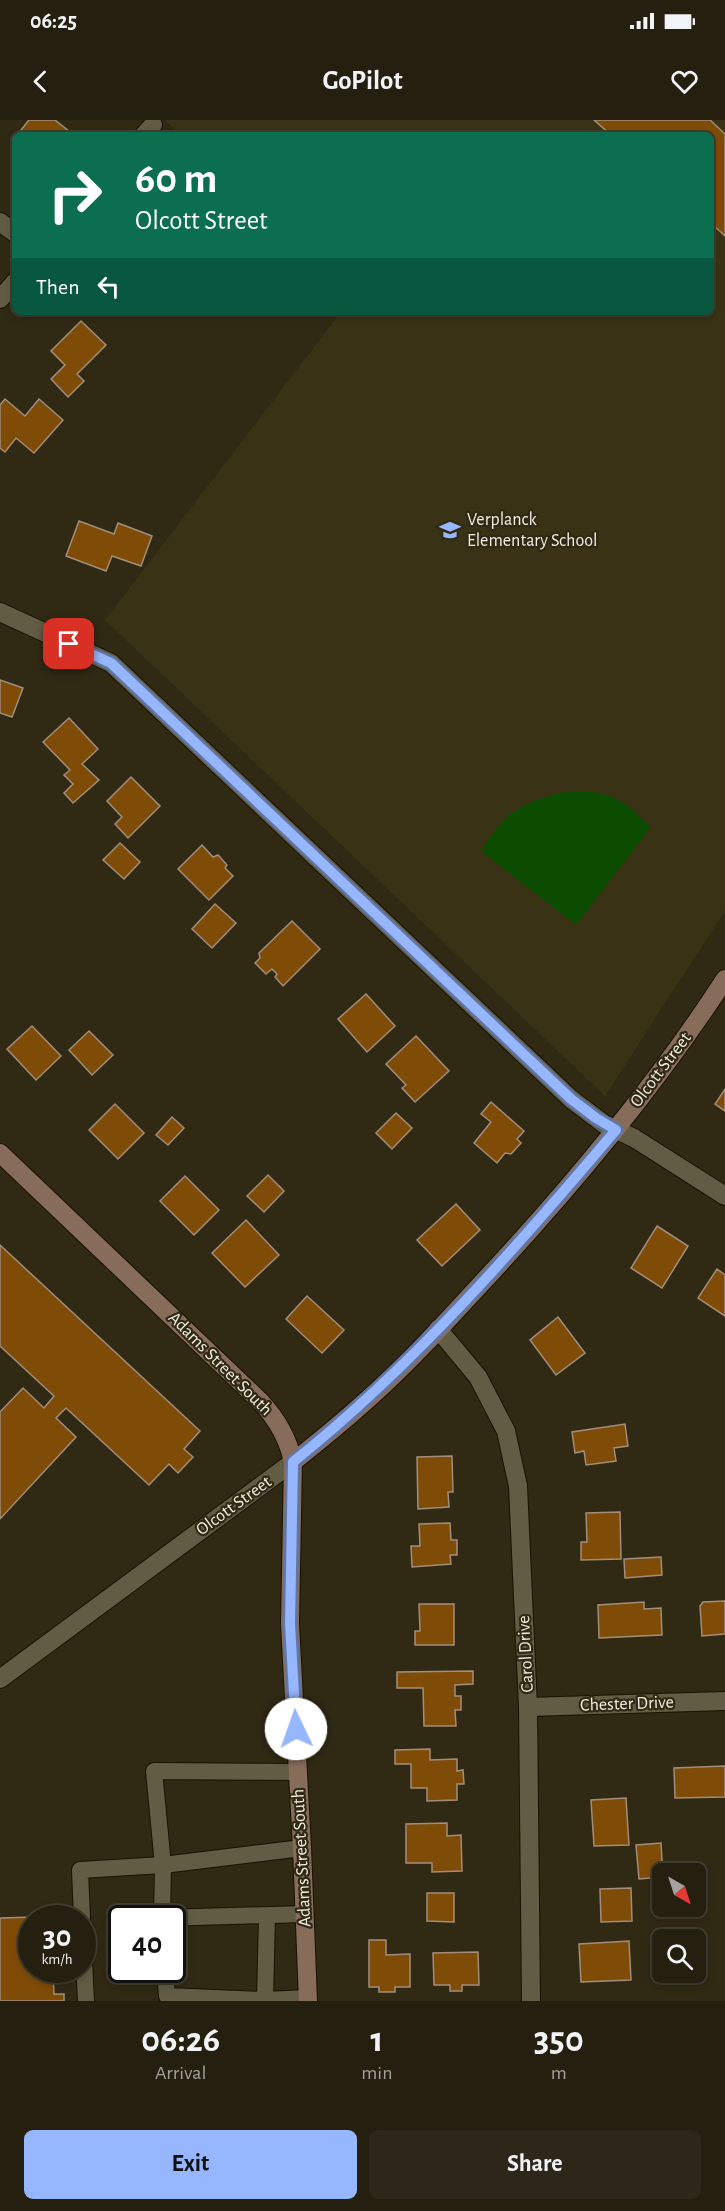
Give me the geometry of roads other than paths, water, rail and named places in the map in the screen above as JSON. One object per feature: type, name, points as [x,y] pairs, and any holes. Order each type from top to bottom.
[{"type":"street","points":[[0,222],[12,232]]},
{"type":"street","points":[[0,299],[12,285]]},
{"type":"street","points":[[0,612],[111,663],[571,1099],[596,1118],[650,1147],[725,1196]]},
{"type":"street","name":"Olcott Street","points":[[0,1679],[293,1462],[384,1384],[529,1232],[616,1130],[700,1018],[725,979]]},
{"type":"street","name":"Adams Street South","points":[[0,1153],[272,1414],[289,1443],[293,1462],[290,1624],[308,2000]]},
{"type":"street","name":"Carol Drive","points":[[438,1329],[478,1377],[506,1431],[518,1486],[528,1707],[531,2001]]},
{"type":"street","name":"Chester Drive","points":[[528,1707],[725,1701]]},
{"type":"lane","points":[[162,1905],[163,1865],[154,1771],[298,1772]]},
{"type":"lane","points":[[81,1905],[80,1870],[163,1865],[302,1848]]},
{"type":"lane","points":[[186,1918],[305,1914]]},
{"type":"lane","points":[[265,2000],[267,1916]]},
{"type":"lane","points":[[85,1983],[86,2001]]},
{"type":"lane","points":[[166,1983],[167,1996],[308,2000]]},
{"type":"place","name":"Verplanck Elementary School","points":[[450,530]]}]
